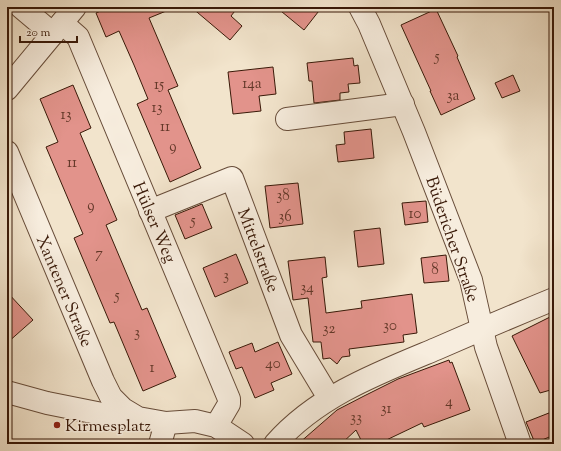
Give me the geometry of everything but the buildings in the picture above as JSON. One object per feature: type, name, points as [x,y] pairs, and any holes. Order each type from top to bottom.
[{"type":"street","name":"Hülser Weg","points":[[21,7],[63,21],[78,37],[229,399],[229,404],[216,426]]},
{"type":"street","name":"Büdericher Straße","points":[[360,7],[403,104],[471,280],[486,346],[520,444]]},
{"type":"street","points":[[7,90],[63,21]]},
{"type":"street","points":[[287,119],[403,104]]},
{"type":"street","name":"Xantener Straße","points":[[7,152],[102,381],[111,397],[123,409],[138,418]]},
{"type":"street","name":"Mittelstraße","points":[[150,211],[232,178],[292,335],[329,398]]},
{"type":"street","points":[[275,444],[303,417],[329,398],[360,381],[554,299]]},
{"type":"street","name":"Xantener Straße","points":[[7,392],[47,403],[112,416],[138,418],[166,423],[195,421],[216,426],[243,444]]},
{"type":"street","points":[[160,444],[166,423]]},
{"type":"place","name":"Kirmesplatz","points":[[57,425]]}]
